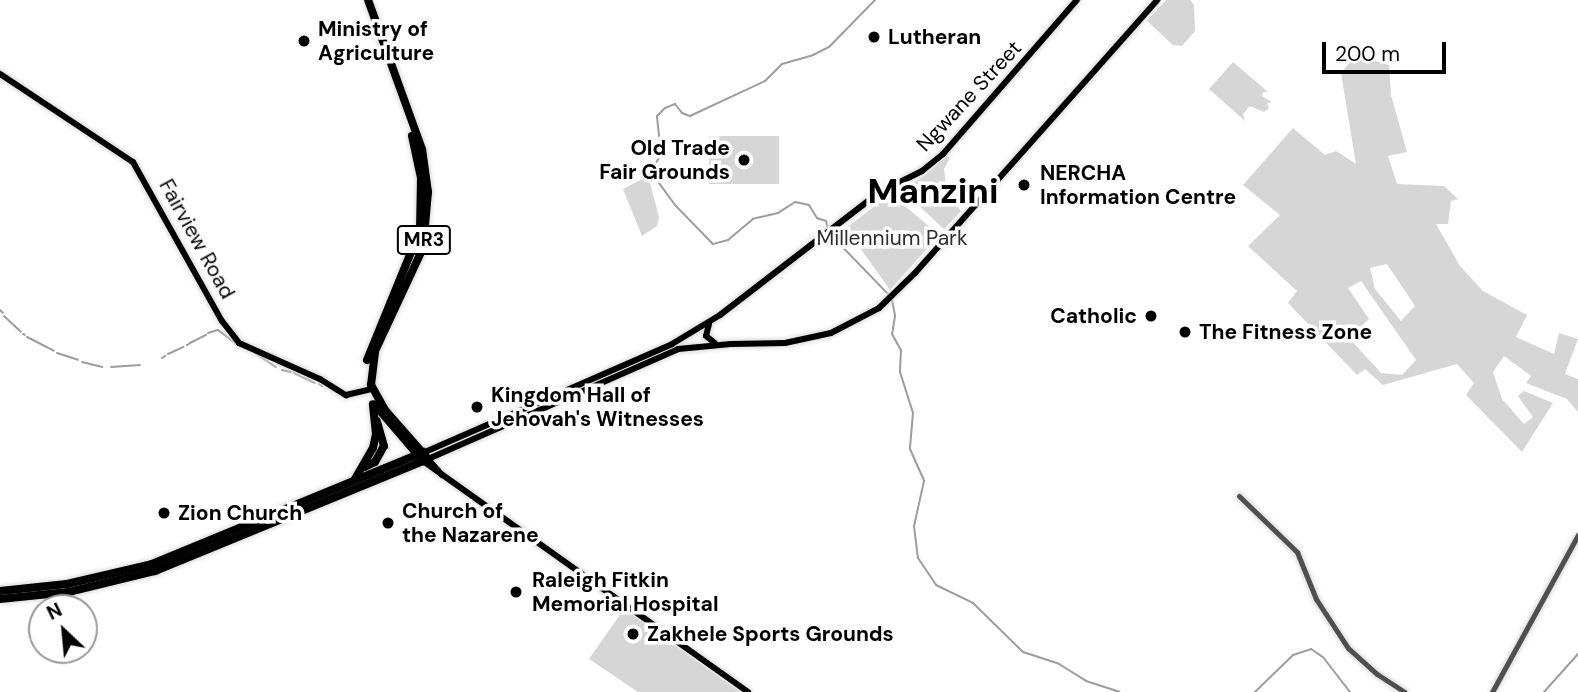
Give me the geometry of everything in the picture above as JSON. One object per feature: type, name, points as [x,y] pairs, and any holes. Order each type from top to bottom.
[{"type":"highway","name":"MR3","points":[[363,0],[416,149],[422,193],[417,242],[370,348],[366,375],[372,401],[397,433],[424,456]]},
{"type":"highway","name":"MR3","points":[[368,0],[422,149],[428,192],[423,248],[375,351],[370,390]]},
{"type":"highway","points":[[370,390],[424,456]]},
{"type":"highway","points":[[350,483],[365,467],[373,449],[372,401]]},
{"type":"highway","points":[[0,591],[66,584],[152,564],[350,483],[424,456]]},
{"type":"highway","points":[[0,599],[69,592],[155,571],[424,456]]},
{"type":"main road","name":"Ngwane Street","points":[[424,456],[672,344],[720,315],[880,192],[922,171],[943,154],[1077,0]]},
{"type":"main road","points":[[748,692],[442,475],[424,456],[678,349],[785,343],[831,333],[857,322],[879,308],[915,273],[1157,0]]},
{"type":"main road","name":"Fairview Road","points":[[0,74],[132,162],[222,321],[239,343],[320,379],[346,394],[370,390]]},
{"type":"main road","points":[[720,315],[708,326],[706,336],[716,343],[731,344]]},
{"type":"street","points":[[1239,496],[1297,552],[1316,599],[1348,648],[1377,674],[1405,692]]},
{"type":"street","points":[[1492,692],[1578,535]]},
{"type":"green space","points":[[1166,0],[1190,0],[1194,5],[1195,31],[1182,46],[1173,45],[1147,21]]},
{"type":"green space","points":[[1368,59],[1389,65],[1391,95],[1407,152],[1388,156],[1397,184],[1444,186],[1458,199],[1451,201],[1448,224],[1436,224],[1460,266],[1483,291],[1527,315],[1516,337],[1554,354],[1559,333],[1578,339],[1565,374],[1578,379],[1578,412],[1567,399],[1526,383],[1531,376],[1504,356],[1493,372],[1502,399],[1524,424],[1533,417],[1518,396],[1524,391],[1553,403],[1522,452],[1466,395],[1474,383],[1457,364],[1383,385],[1365,369],[1357,375],[1288,303],[1297,291],[1248,246],[1280,215],[1243,185],[1293,128],[1325,155],[1336,151],[1356,164],[1341,73],[1352,60]],"holes":[[[1387,264],[1415,306],[1401,321],[1375,289],[1370,268]],[[1361,281],[1416,360],[1402,375],[1381,373],[1349,338],[1369,319],[1348,288]]]},
{"type":"green space","points":[[1233,62],[1268,92],[1263,92],[1262,96],[1272,102],[1267,103],[1269,108],[1264,112],[1250,106],[1243,114],[1245,121],[1209,89]]},
{"type":"green space","name":"Old Trade Fair Grounds","points":[[709,136],[779,136],[779,184],[709,184]]},
{"type":"green space","points":[[947,156],[950,158],[944,169],[947,193],[961,211],[944,229],[902,190]]},
{"type":"green space","points":[[648,176],[659,217],[657,226],[642,236],[623,189]]},
{"type":"green space","name":"Millennium Park","points":[[891,194],[939,235],[890,290],[846,228]]},
{"type":"green space","name":"Zakhele Sports Grounds","points":[[624,609],[740,692],[638,692],[589,659]]},
{"type":"waterway","points":[[828,229],[826,221],[817,218],[809,205],[795,202],[778,213],[753,219],[728,240],[713,244],[675,205],[659,183],[655,164],[661,155],[657,116],[665,108],[675,104],[682,113],[690,116],[765,81],[782,64],[829,47],[875,0]]},
{"type":"waterway","points":[[830,234],[889,295]]},
{"type":"waterway","points":[[892,300],[895,316],[892,334],[901,350],[900,372],[913,413],[910,449],[924,481],[914,526],[918,558],[936,585],[973,603],[1023,652],[1059,664],[1086,681],[1119,692]]},
{"type":"waterway","points":[[0,310],[3,313]]},
{"type":"waterway","points":[[4,316],[21,332]]},
{"type":"waterway","points":[[208,333],[218,330],[235,343]]},
{"type":"waterway","points":[[190,343],[206,335]]},
{"type":"waterway","points":[[27,337],[54,351]]},
{"type":"waterway","points":[[168,354],[183,347]]},
{"type":"waterway","points":[[57,353],[78,360]]},
{"type":"waterway","points":[[255,353],[276,367]]},
{"type":"waterway","points":[[82,362],[102,367]]},
{"type":"waterway","points":[[111,367],[140,365]]},
{"type":"waterway","points":[[282,370],[291,372]]},
{"type":"waterway","points":[[294,373],[300,376]]},
{"type":"waterway","points":[[302,377],[315,383]]},
{"type":"waterway","points":[[1255,692],[1293,655],[1311,649],[1323,657],[1350,692]]},
{"type":"waterway","points":[[1544,692],[1578,654]]},
{"type":"place","name":"Lutheran","points":[[874,37]]},
{"type":"place","name":"Ministry of Agriculture","points":[[304,41]]},
{"type":"place","name":"Old Trade Fair Grounds","points":[[744,160]]},
{"type":"place","name":"NERCHA Information Centre","points":[[1024,185]]},
{"type":"place","name":"Catholic","points":[[1151,316]]},
{"type":"place","name":"The Fitness Zone","points":[[1185,332]]},
{"type":"place","name":"Kingdom Hall of Jehovah's Witnesses","points":[[477,407]]},
{"type":"place","name":"Zion Church","points":[[164,513]]},
{"type":"place","name":"Church of the Nazarene","points":[[388,523]]},
{"type":"place","name":"Raleigh Fitkin Memorial Hospital","points":[[516,592]]},
{"type":"place","name":"Zakhele Sports Grounds","points":[[633,634]]},
{"type":"district","name":"Manzini","points":[[933,191]]}]
